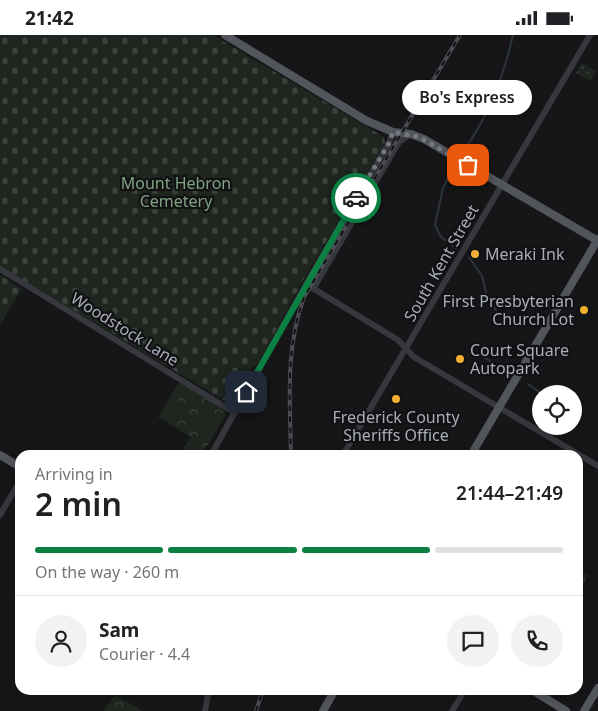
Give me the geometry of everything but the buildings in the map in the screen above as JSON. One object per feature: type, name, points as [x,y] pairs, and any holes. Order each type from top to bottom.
[{"type":"main road","points":[[225,35],[360,117],[393,132],[411,134],[424,139],[598,240],[474,450]]},
{"type":"main road","points":[[0,455],[15,464]]},
{"type":"main road","points":[[584,711],[598,687]]},
{"type":"main road","points":[[323,711],[332,695]]},
{"type":"main road","points":[[540,695],[566,711]]},
{"type":"street","name":"South Kent Street","points":[[346,450],[590,35]]},
{"type":"street","points":[[214,450],[306,284],[389,143],[393,132]]},
{"type":"street","points":[[313,289],[399,142],[411,134]]},
{"type":"street","name":"Woodstock Lane","points":[[0,269],[234,413]]},
{"type":"street","points":[[306,284],[398,340],[414,357],[569,450]]},
{"type":"street","points":[[583,458],[597,466]]},
{"type":"street","points":[[0,515],[15,490]]},
{"type":"street","points":[[205,711],[207,695]]},
{"type":"street","points":[[452,711],[462,695]]},
{"type":"green space","name":"Mount Hebron Cemetery","points":[[0,35],[213,35],[384,137],[385,143],[305,277],[256,367],[253,366],[230,404],[0,266]]},
{"type":"green space","points":[[582,63],[596,71],[590,81],[576,73]]},
{"type":"green space","points":[[0,275],[22,289],[0,324]]},
{"type":"green space","points":[[179,382],[224,409],[226,414],[205,450],[183,450],[191,437],[158,417]]},
{"type":"green space","points":[[172,398],[187,408],[178,421],[163,411]]},
{"type":"green space","points":[[206,419],[212,425],[206,431],[200,425]]},
{"type":"green space","points":[[583,572],[588,575],[583,584]]},
{"type":"green space","points":[[114,696],[117,696],[143,711],[103,711]]},
{"type":"waterway","points":[[463,152],[488,110],[494,96],[505,66],[513,35]]},
{"type":"waterway","points":[[454,166],[443,188],[435,225],[441,237],[457,249]]},
{"type":"waterway","points":[[469,257],[482,276],[487,297]]},
{"type":"waterway","points":[[494,307],[496,311]]},
{"type":"waterway","points":[[478,354],[507,371]]},
{"type":"waterway","points":[[528,384],[532,387]]},
{"type":"railway","points":[[291,450],[291,356],[298,317],[304,297],[460,35]]},
{"type":"railway","points":[[256,711],[261,695]]},
{"type":"way so far","points":[[356,198],[389,143],[393,132],[411,134],[424,139],[468,165]]},
{"type":"place","name":"Bo's Express","points":[[468,165]]},
{"type":"place","name":"Meraki Ink","points":[[475,254]]},
{"type":"place","name":"First Presbyterian Church Lot","points":[[584,310]]},
{"type":"place","name":"Court Square Autopark","points":[[460,359]]},
{"type":"place","name":"Frederick County Sheriffs Office","points":[[396,399]]},
{"type":"route","points":[[246,392],[356,198]]}]
